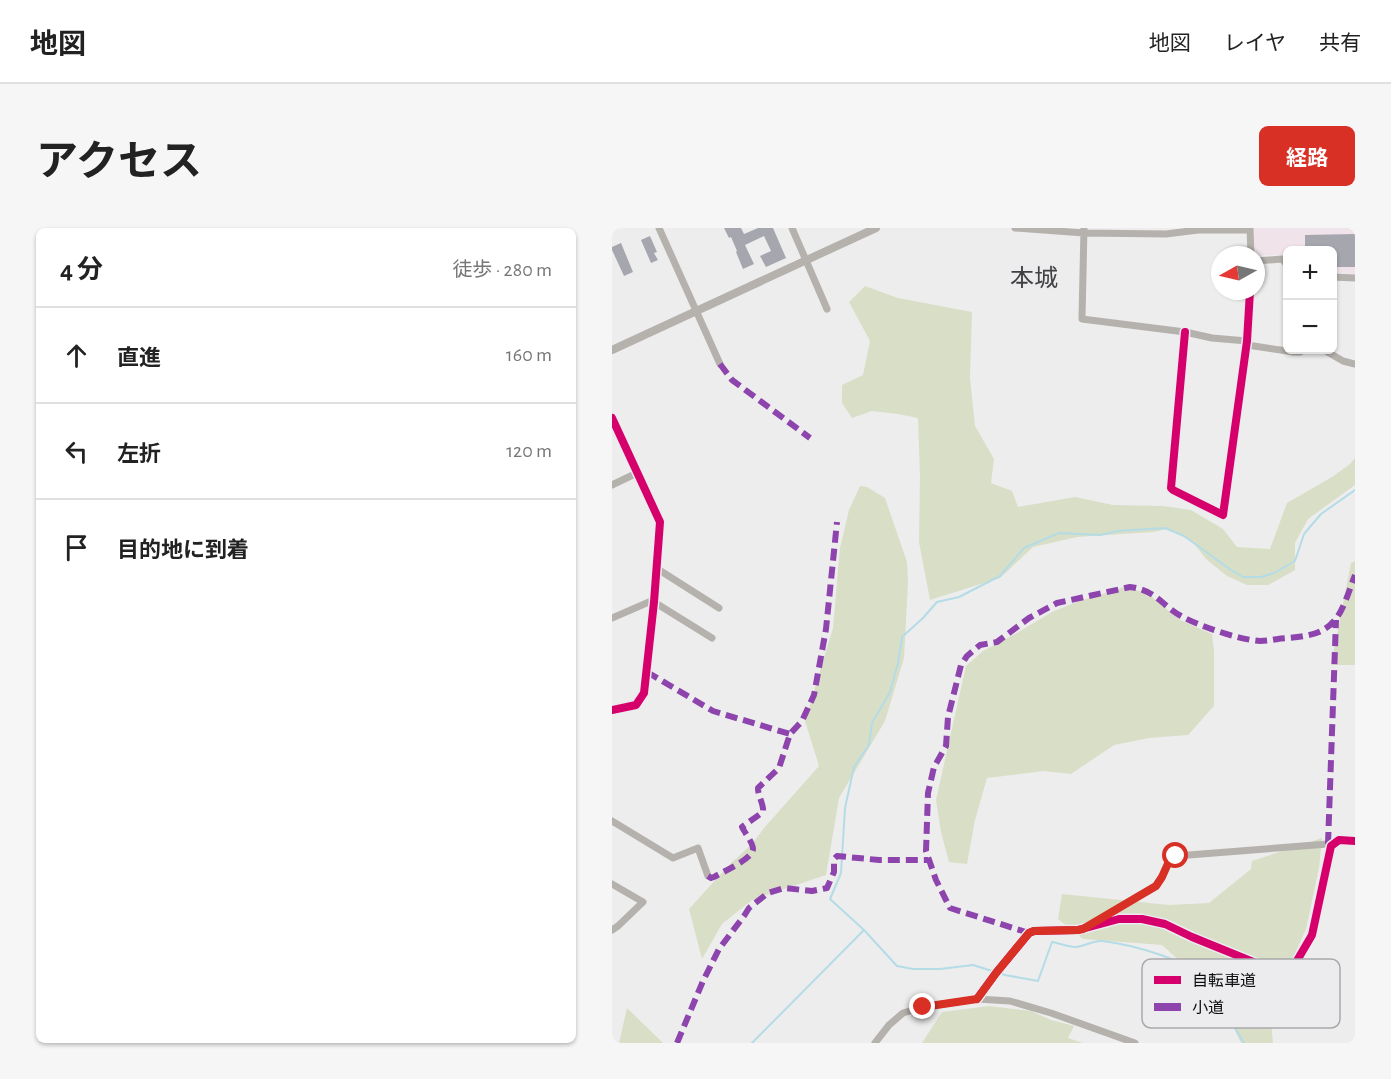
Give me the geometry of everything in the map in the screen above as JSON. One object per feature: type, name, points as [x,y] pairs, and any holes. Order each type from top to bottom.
[{"type":"street","points":[[659,228],[720,364]]},
{"type":"street","points":[[792,228],[827,309]]},
{"type":"street","points":[[612,350],[876,228]]},
{"type":"street","points":[[1016,228],[1166,234],[1198,230],[1250,229],[1251,246]]},
{"type":"street","points":[[1084,230],[1082,320],[1185,332],[1283,350]]},
{"type":"street","points":[[1265,260],[1283,260]]},
{"type":"street","points":[[1337,277],[1355,278]]},
{"type":"street","points":[[1185,332],[1171,488],[1223,515],[1247,343],[1249,300]]},
{"type":"street","points":[[1331,354],[1343,361],[1355,364]]},
{"type":"street","points":[[612,418],[660,522],[644,693],[636,705],[613,708]]},
{"type":"street","points":[[612,484],[637,473]]},
{"type":"street","points":[[656,568],[719,608]]},
{"type":"street","points":[[612,618],[654,602],[712,638]]},
{"type":"street","points":[[612,821],[673,858],[698,848],[708,876]]},
{"type":"street","points":[[1298,959],[1312,935],[1331,846],[1339,840],[1355,841]]},
{"type":"street","points":[[1083,929],[1156,886],[1170,859],[1176,856],[1328,844],[1331,846]]},
{"type":"street","points":[[612,884],[643,902],[612,930]]},
{"type":"street","points":[[977,999],[1029,933],[1034,931],[1078,930],[1119,919],[1142,920],[1165,924],[1246,959]]},
{"type":"street","points":[[875,1043],[889,1025],[903,1013],[923,1007],[977,999],[1010,1001],[1136,1043]]},
{"type":"shaded area","points":[[1254,228],[1355,228],[1355,274],[1337,273],[1337,246],[1283,246],[1283,255],[1265,255],[1265,246],[1253,246]]},
{"type":"green space","points":[[865,286],[898,298],[972,312],[970,378],[975,426],[994,459],[991,483],[1012,491],[1018,507],[1075,497],[1113,505],[1163,506],[1191,510],[1223,529],[1237,547],[1270,549],[1287,503],[1332,477],[1355,458],[1355,485],[1308,519],[1295,543],[1295,570],[1268,585],[1247,585],[1227,576],[1206,559],[1192,541],[1168,529],[1077,537],[1033,547],[1000,578],[930,600],[919,542],[918,418],[872,411],[852,418],[842,403],[842,385],[863,375],[870,341],[849,302]]},
{"type":"green space","points":[[860,486],[867,487],[885,498],[907,562],[904,658],[885,721],[839,798],[826,875],[752,900],[722,924],[702,959],[689,909],[728,866],[753,843],[819,766],[805,721],[833,628],[840,548],[849,510]]},
{"type":"green space","points":[[1355,561],[1355,665],[1331,665],[1351,563]]},
{"type":"green space","points":[[1124,587],[1147,593],[1180,620],[1212,634],[1214,706],[1188,735],[1149,738],[1114,745],[1071,774],[1043,771],[987,778],[975,820],[967,864],[949,862],[936,800],[966,666],[983,651],[1052,612]]},
{"type":"green space","points":[[1322,838],[1319,868],[1306,929],[1293,959],[1178,959],[1162,945],[1083,939],[1058,919],[1062,894],[1169,905],[1209,903],[1251,869],[1252,861]]},
{"type":"green space","points":[[989,1006],[1031,1011],[1051,1020],[1074,1026],[1068,1038],[1083,1043],[922,1043],[942,1012]]},
{"type":"green space","points":[[627,1008],[663,1043],[619,1043]]},
{"type":"green space","points":[[1234,1028],[1272,1028],[1273,1043],[1241,1043]]},
{"type":"building","points":[[724,228],[741,228],[744,234],[758,228],[773,228],[786,258],[766,267],[760,256],[771,251],[764,236],[745,245],[754,264],[743,269],[731,237],[729,238]]},
{"type":"building","points":[[1355,234],[1355,267],[1337,267],[1337,246],[1305,246],[1305,235]]},
{"type":"building","points":[[650,236],[658,260],[651,263],[641,240]]},
{"type":"building","points":[[621,243],[633,272],[624,276],[612,250],[612,247]]},
{"type":"waterway","points":[[1172,959],[1115,943],[1099,941],[1075,947],[1052,942],[1038,981],[1005,975],[973,965],[913,969],[897,966],[864,930],[830,899],[841,873],[845,808],[854,767],[869,745],[872,723],[890,692],[902,637],[937,602],[959,597],[1000,576],[1024,548],[1059,533],[1100,535],[1118,531],[1165,528],[1184,536],[1243,577],[1261,577],[1274,573],[1295,561],[1304,534],[1321,514],[1355,490]]},
{"type":"waterway","points":[[752,1043],[864,930]]},
{"type":"waterway","points":[[1235,1028],[1244,1043]]},
{"type":"marked path","points":[[720,364],[732,380],[810,438]]},
{"type":"marked path","points":[[708,876],[714,877],[743,861],[752,853],[752,844],[742,827],[763,812],[758,788],[779,768],[790,734],[802,721],[814,695],[826,629],[837,522]]},
{"type":"marked path","points":[[1029,933],[950,908],[936,880],[926,851],[928,793],[934,767],[946,746],[948,717],[961,665],[967,656],[980,645],[997,642],[1029,618],[1057,603],[1130,587],[1146,591],[1189,620],[1231,635],[1260,641],[1308,635],[1329,626],[1337,617],[1355,575]]},
{"type":"marked path","points":[[1328,844],[1336,620]]},
{"type":"marked path","points":[[647,672],[713,711],[790,734]]},
{"type":"marked path","points":[[677,1043],[719,949],[749,908],[768,893],[784,888],[812,891],[827,888],[834,872],[834,859],[837,856],[879,860],[928,860]]},
{"type":"cycle path","points":[[1185,332],[1171,488],[1223,515],[1247,341],[1249,300]]},
{"type":"cycle path","points":[[612,418],[660,522],[644,693],[636,705],[612,710]]},
{"type":"cycle path","points":[[1298,959],[1312,935],[1331,846],[1339,840],[1355,841]]},
{"type":"cycle path","points":[[977,999],[1029,933],[1034,931],[1078,930],[1119,919],[1142,919],[1165,924],[1246,959]]},
{"type":"district","name":"本城","points":[[1034,278]]},
{"type":"route","points":[[923,1007],[977,999],[1029,933],[1083,929],[1156,886],[1170,859],[1176,856]]}]
